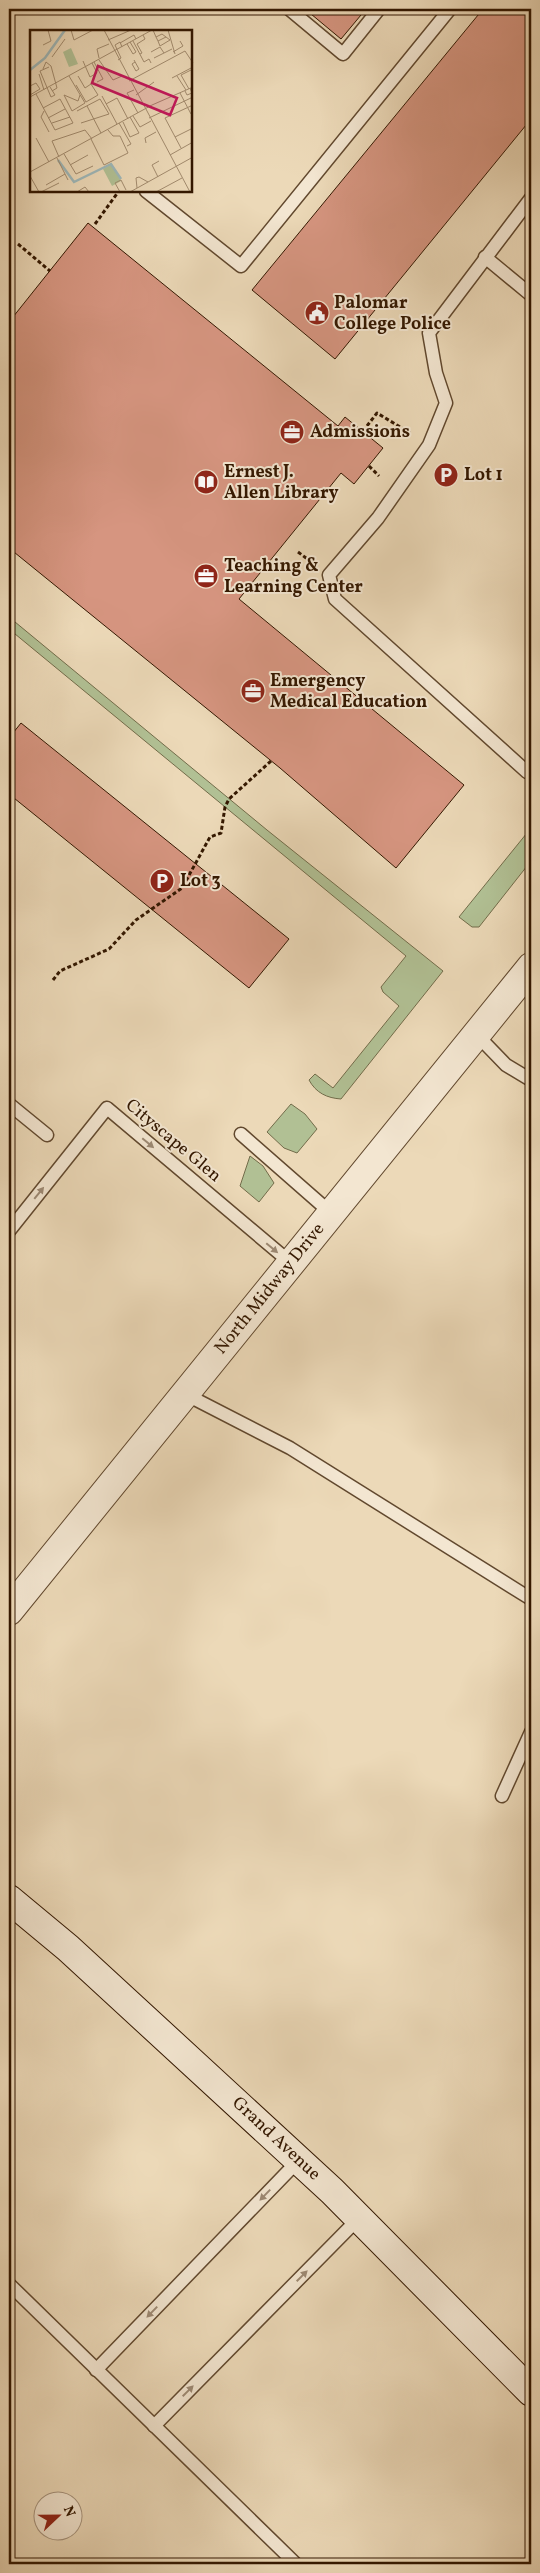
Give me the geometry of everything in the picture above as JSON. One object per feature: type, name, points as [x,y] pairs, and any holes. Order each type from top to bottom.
[{"type":"street","name":"North Midway Drive","points":[[9,1611],[531,967]]},
{"type":"street","name":"Grand Avenue","points":[[9,1899],[68,1948],[299,2160],[531,2392]]},
{"type":"lane","points":[[289,9],[343,54],[380,9]]},
{"type":"lane","points":[[147,192],[242,266],[450,9]]},
{"type":"lane","points":[[527,772],[335,599],[328,575],[378,518],[429,445],[446,403],[436,373],[429,333],[531,198]]},
{"type":"lane","points":[[485,257],[531,295]]},
{"type":"lane","points":[[476,1034],[506,1065],[531,1080]]},
{"type":"lane","points":[[9,1104],[47,1135]]},
{"type":"lane","name":"Cityscape Glen","points":[[9,1231],[107,1108],[291,1263]]},
{"type":"lane","points":[[241,1134],[331,1213]]},
{"type":"lane","points":[[185,1394],[290,1448],[531,1599]]},
{"type":"lane","points":[[502,1796],[531,1732]]},
{"type":"lane","points":[[96,2370],[299,2160]]},
{"type":"lane","points":[[154,2426],[359,2218]]},
{"type":"lane","points":[[9,2284],[296,2564]]},
{"type":"path","points":[[95,224],[117,192]]},
{"type":"path","points":[[18,244],[50,271]]},
{"type":"path","points":[[363,432],[377,413],[429,445]]},
{"type":"path","points":[[53,980],[60,970],[109,949],[136,920],[182,888],[210,837],[221,833],[225,807],[230,799],[271,761]]},
{"type":"green space","points":[[9,617],[267,830],[443,971],[341,1099],[322,1094],[309,1080],[315,1074],[333,1088],[399,1006],[383,992],[381,987],[406,956],[9,629]]},
{"type":"green space","points":[[531,828],[531,861],[479,927],[472,927],[459,917]]},
{"type":"green space","points":[[291,1104],[305,1114],[317,1129],[297,1153],[284,1148],[267,1132]]},
{"type":"green space","points":[[250,1156],[263,1166],[274,1183],[259,1202],[240,1186]]},
{"type":"building","points":[[305,9],[366,9],[341,39]]},
{"type":"building","points":[[483,9],[531,9],[531,119],[335,359],[252,290]]},
{"type":"building","points":[[88,223],[338,426],[345,417],[383,448],[354,484],[341,473],[239,599],[464,785],[396,868],[280,768],[9,548],[9,322]]},
{"type":"building","points":[[21,723],[289,939],[249,988],[9,794],[9,738]]},
{"type":"place","name":"Palomar College Police","points":[[317,313]]},
{"type":"place","name":"Admissions","points":[[292,432]]},
{"type":"place","name":"Lot 1","points":[[446,475]]},
{"type":"place","name":"Ernest J. Allen Library","points":[[206,482]]},
{"type":"place","name":"Teaching & Learning Center","points":[[206,576]]},
{"type":"place","name":"Emergency Medical Education","points":[[253,691]]},
{"type":"place","name":"Lot 3","points":[[162,881]]}]
